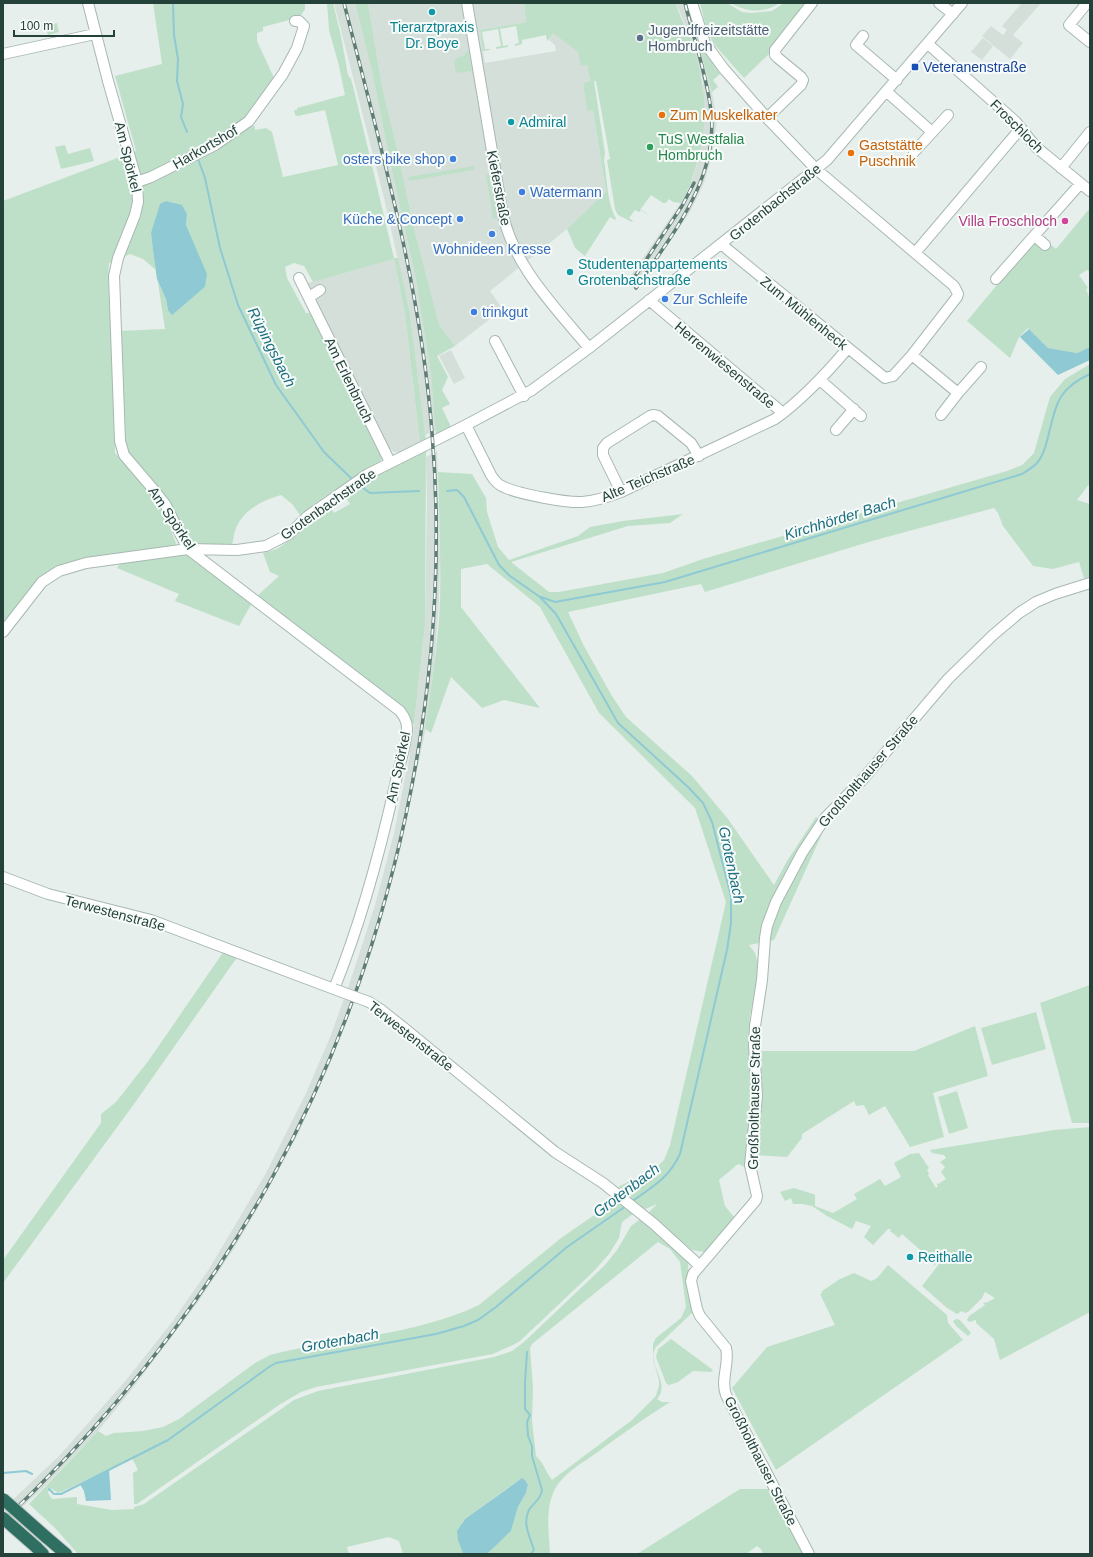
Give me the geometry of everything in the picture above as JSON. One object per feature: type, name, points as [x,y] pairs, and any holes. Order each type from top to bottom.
[{"type":"highway","points":[[3,1499],[66,1554]]},
{"type":"highway","points":[[3,1518],[39,1551]]},
{"type":"street","name":"Am Spörkel","points":[[88,3],[95,34],[137,182],[138,202],[118,258],[114,276],[120,441],[124,455],[165,504],[188,549],[388,701],[400,711],[406,721],[406,735],[391,800],[349,951],[334,989]]},
{"type":"street","name":"Kieferstraße","points":[[467,3],[501,206],[509,236],[517,255],[532,278],[589,348]]},
{"type":"street","points":[[692,3],[705,43],[724,69],[767,118],[816,169],[958,291],[957,298],[912,355],[958,393]]},
{"type":"street","points":[[767,118],[801,85],[803,80],[775,55],[775,50],[812,3]]},
{"type":"street","points":[[939,3],[953,14]]},
{"type":"street","name":"Grotenbachstraße","points":[[3,632],[42,582],[59,571],[86,563],[188,549],[237,550],[266,546],[288,534],[308,516],[348,486],[368,474],[524,396],[589,348],[816,169],[838,148],[962,3]]},
{"type":"street","points":[[1087,3],[1069,25],[1090,42]]},
{"type":"street","name":"Harkortshof","points":[[137,182],[151,178],[215,145],[249,120],[275,87],[297,48],[304,26],[300,21],[295,21]]},
{"type":"street","points":[[3,52],[95,34]]},
{"type":"street","points":[[863,36],[856,45],[897,80]]},
{"type":"street","name":"Froschloch","points":[[928,44],[1016,122],[1036,147],[1090,191]]},
{"type":"street","points":[[887,92],[932,132]]},
{"type":"street","points":[[914,152],[948,115]]},
{"type":"street","points":[[915,253],[1021,128]]},
{"type":"street","points":[[1061,168],[1090,132]]},
{"type":"street","points":[[996,279],[1080,184]]},
{"type":"street","points":[[1035,236],[1045,245]]},
{"type":"street","name":"Zum Mühlenheck","points":[[722,244],[879,374],[888,378],[893,376],[912,355]]},
{"type":"street","name":"Am Erlenbruch","points":[[298,278],[309,297],[390,462]]},
{"type":"street","points":[[309,297],[320,290]]},
{"type":"street","name":"Herrenwiesenstraße","points":[[649,300],[783,413]]},
{"type":"street","points":[[495,342],[524,396]]},
{"type":"street","name":"Alte Teichstraße","points":[[466,425],[490,475],[508,489],[543,497],[580,502],[602,500],[699,456],[783,413],[820,380],[848,348]]},
{"type":"street","points":[[941,415],[981,367]]},
{"type":"street","points":[[820,380],[858,412],[836,430]]},
{"type":"street","points":[[621,492],[603,455],[603,448],[607,443],[650,416],[656,415],[691,443],[699,456]]},
{"type":"street","name":"Großholthauser Straße","points":[[809,1554],[725,1391],[723,1382],[728,1354],[726,1348],[700,1316],[695,1303],[691,1281],[692,1276],[758,1196],[750,1165],[757,1096],[754,1030],[762,980],[767,926],[773,908],[802,853],[824,818],[863,779],[948,679],[1019,613],[1036,602],[1055,594],[1090,583]]},
{"type":"street","name":"Terwestenstraße","points":[[3,877],[48,894],[151,920],[368,1002],[380,1009],[404,1028],[555,1152],[603,1183],[670,1237],[700,1266]]},
{"type":"shaded area","points":[[334,3],[355,3],[372,72],[415,275],[431,375],[436,430],[425,435],[410,314],[384,198]]},
{"type":"shaded area","points":[[368,3],[524,3],[526,22],[480,30],[485,63],[556,51],[555,45],[549,40],[553,32],[578,52],[587,65],[590,82],[583,83],[587,110],[593,110],[606,193],[567,229],[490,291],[503,309],[455,346],[439,324],[414,228],[382,86]]},
{"type":"shaded area","points":[[676,3],[689,3],[692,21],[712,92],[717,120],[712,155],[704,183],[690,212],[637,290],[626,283],[688,192],[692,183],[691,182],[702,143],[703,82],[690,37]]},
{"type":"shaded area","points":[[1022,3],[1041,3],[1013,35],[1023,43],[1010,59],[982,36],[991,26],[1003,35],[1007,30],[1002,26]]},
{"type":"shaded area","points":[[983,38],[993,46],[982,60],[971,52]]},
{"type":"shaded area","points":[[394,259],[405,314],[420,444],[402,453],[394,452],[388,447],[305,284]]},
{"type":"shaded area","points":[[451,350],[465,378],[454,384],[439,356]]},
{"type":"shaded area","points":[[437,451],[440,559],[439,602],[434,667],[425,732],[399,855],[374,945],[350,1013],[329,1066],[298,1134],[259,1206],[233,1250],[198,1302],[129,1393],[98,1431],[44,1487],[3,1525],[3,1509],[60,1455],[127,1379],[172,1322],[209,1269],[266,1173],[306,1093],[331,1035],[375,905],[394,833],[409,758],[425,625],[427,503],[426,457]]},
{"type":"green space","points":[[153,3],[305,3],[305,9],[300,17],[263,27],[263,31],[257,33],[257,41],[276,82],[247,127],[255,126],[255,130],[266,128],[272,132],[283,177],[338,165],[325,110],[298,116],[295,115],[294,110],[345,95],[329,30],[327,3],[333,3],[348,75],[351,79],[354,90],[394,258],[398,258],[410,314],[426,441],[420,444],[405,314],[394,259],[313,282],[304,266],[294,263],[285,267],[287,278],[306,313],[312,313],[384,455],[379,463],[327,495],[300,515],[292,504],[281,495],[255,506],[240,521],[235,530],[232,546],[188,543],[128,457],[125,444],[119,331],[165,329],[158,280],[166,299],[168,310],[188,301],[205,287],[205,282],[186,225],[187,214],[174,203],[166,201],[151,233],[156,270],[143,259],[130,254],[109,263],[108,278],[114,383],[115,453],[147,487],[165,514],[177,546],[47,573],[3,626],[3,201],[136,151],[115,76],[162,64]]},
{"type":"green space","points":[[355,3],[368,3],[382,86],[414,228],[439,324],[455,346],[437,356],[448,377],[442,390],[450,404],[442,408],[452,429],[436,436],[431,375],[415,275],[372,72]]},
{"type":"green space","points":[[524,3],[676,3],[696,55],[703,91],[704,127],[692,182],[681,203],[673,202],[669,199],[666,203],[663,203],[651,195],[641,210],[639,212],[635,210],[629,218],[633,221],[632,222],[618,215],[615,209],[607,160],[610,159],[596,81],[594,81],[605,153],[604,160],[608,190],[613,212],[616,218],[615,220],[610,217],[585,256],[575,248],[567,229],[606,192],[593,110],[587,111],[583,83],[590,81],[587,65],[581,66],[578,52],[553,33],[547,41],[546,35],[522,40],[522,44],[515,46],[515,44],[519,43],[516,26],[500,29],[503,46],[508,45],[508,47],[496,49],[496,47],[501,46],[498,29],[482,32],[485,49],[490,49],[483,51],[480,30],[526,22]]},
{"type":"green space","points":[[700,3],[727,3],[742,12],[751,13],[772,11],[784,3],[809,3],[769,54],[744,78],[713,43],[706,27]]},
{"type":"green space","points":[[731,3],[779,3],[767,9],[749,10]]},
{"type":"green space","points":[[57,23],[59,32],[48,35],[45,26]]},
{"type":"green space","points":[[697,40],[720,74],[713,80],[718,87],[712,92]]},
{"type":"green space","points":[[468,49],[472,71],[456,73],[454,60],[458,57],[464,56]]},
{"type":"green space","points":[[65,145],[68,154],[90,148],[94,161],[61,169],[55,147]]},
{"type":"green space","points":[[474,166],[474,170],[409,181],[408,177]]},
{"type":"green space","points":[[489,174],[497,218],[493,219],[486,175]]},
{"type":"green space","points":[[1090,208],[1090,272],[1087,270],[1079,275],[1088,288],[1086,289],[1090,299],[1090,347],[1077,353],[1048,348],[1028,328],[1019,337],[1010,358],[967,321],[1031,244],[1037,243],[1046,249],[1050,244],[1056,249]]},
{"type":"green space","points":[[1090,364],[1090,483],[1077,500],[1090,504],[1090,577],[1084,578],[1079,562],[1053,569],[1033,566],[1003,526],[998,513],[994,508],[872,541],[705,592],[701,584],[568,612],[584,646],[612,696],[626,717],[692,776],[728,819],[774,885],[787,861],[816,817],[826,825],[774,940],[749,945],[755,953],[759,967],[757,988],[750,1015],[748,1043],[753,1092],[745,1167],[738,1164],[719,1180],[725,1206],[734,1217],[713,1244],[704,1252],[692,1250],[648,1213],[657,1204],[643,1210],[618,1187],[657,1167],[664,1160],[670,1145],[726,902],[695,808],[599,713],[540,607],[487,564],[461,569],[461,607],[540,708],[504,700],[482,708],[451,677],[431,733],[425,729],[436,650],[440,602],[438,472],[472,474],[486,498],[487,512],[498,547],[509,560],[578,536],[590,527],[623,521],[683,514],[670,523],[628,526],[511,562],[549,592],[559,592],[663,573],[703,559],[1007,471],[1022,465],[1034,453],[1050,397],[1065,379]]},
{"type":"green space","points":[[426,451],[425,625],[414,724],[256,597],[279,576],[270,572],[263,553],[277,549],[311,520],[330,507],[334,513],[350,504],[344,495],[375,475],[378,475]]},
{"type":"green space","points":[[186,554],[252,603],[239,626],[175,601],[179,594],[117,568],[120,563]]},
{"type":"green space","points":[[224,951],[238,956],[134,1104],[3,1283],[3,1260],[101,1123],[101,1114],[116,1102],[149,1060]]},
{"type":"green space","points":[[1090,985],[1090,1123],[1072,1123],[1040,1003]]},
{"type":"green space","points":[[1036,1012],[1046,1049],[992,1065],[981,1028]]},
{"type":"green space","points":[[975,1026],[988,1076],[933,1093],[944,1137],[910,1147],[885,1106],[869,1115],[864,1105],[856,1106],[854,1101],[802,1134],[802,1138],[787,1157],[756,1155],[762,1104],[761,1051],[914,1051]]},
{"type":"green space","points":[[957,1091],[968,1128],[949,1134],[938,1097]]},
{"type":"green space","points":[[1090,1127],[1090,1312],[1000,1360],[994,1339],[976,1323],[976,1320],[969,1322],[967,1320],[969,1316],[985,1305],[983,1303],[995,1298],[985,1292],[982,1298],[968,1312],[965,1313],[962,1311],[957,1314],[947,1308],[922,1286],[939,1264],[942,1256],[938,1256],[939,1260],[934,1266],[934,1262],[902,1234],[899,1238],[890,1231],[891,1229],[888,1229],[873,1245],[864,1237],[871,1226],[856,1221],[852,1229],[812,1206],[793,1204],[791,1198],[785,1201],[780,1192],[794,1188],[813,1194],[815,1195],[815,1206],[833,1213],[857,1199],[854,1194],[880,1179],[885,1186],[901,1177],[894,1163],[910,1154],[919,1153],[929,1168],[927,1170],[928,1175],[936,1188],[938,1186],[936,1183],[938,1184],[946,1179],[941,1172],[945,1167],[940,1162],[946,1158],[944,1155],[932,1153],[930,1150],[1054,1130]]},
{"type":"green space","points":[[616,1200],[633,1214],[622,1222],[619,1238],[609,1254],[593,1272],[520,1341],[513,1345],[493,1354],[316,1387],[301,1392],[279,1405],[137,1504],[134,1504],[133,1473],[138,1470],[132,1458],[61,1492],[58,1493],[50,1488],[48,1493],[52,1499],[77,1497],[77,1504],[112,1510],[134,1509],[134,1507],[144,1504],[294,1400],[318,1391],[494,1357],[512,1351],[524,1342],[605,1265],[617,1250],[631,1226],[639,1220],[644,1220],[683,1253],[688,1262],[689,1290],[693,1312],[656,1347],[654,1353],[655,1366],[662,1386],[661,1393],[657,1399],[662,1402],[670,1402],[632,1427],[567,1474],[557,1485],[549,1506],[548,1522],[550,1554],[487,1554],[511,1531],[518,1507],[526,1493],[528,1486],[525,1480],[520,1479],[465,1519],[462,1523],[459,1536],[463,1554],[403,1554],[399,1541],[389,1537],[347,1547],[349,1554],[78,1554],[56,1529],[29,1504],[98,1431],[106,1436],[114,1433],[143,1431],[163,1427],[179,1419],[255,1363],[270,1355],[402,1330],[454,1315],[479,1305],[561,1238]],"holes":[[[658,1242],[670,1249],[680,1262],[686,1307],[681,1318],[656,1338],[653,1344],[653,1360],[659,1380],[656,1396],[632,1420],[552,1480],[541,1461],[536,1456],[532,1421],[533,1388],[530,1348],[532,1344]]]},
{"type":"green space","points":[[888,1265],[947,1315],[948,1323],[963,1340],[776,1470],[732,1388],[767,1347],[835,1325],[820,1294],[822,1291],[840,1279],[854,1273],[871,1281],[874,1280]]},
{"type":"green space","points":[[956,1319],[960,1320],[971,1333],[968,1336],[956,1326],[953,1321]]},
{"type":"green space","points":[[671,1339],[713,1370],[711,1372],[693,1371],[678,1382],[669,1385],[666,1383],[656,1357],[658,1349]]},
{"type":"green space","points":[[740,1489],[769,1489],[805,1554],[763,1554],[761,1549],[757,1546],[746,1554],[637,1554]]},
{"type":"water","points":[[166,201],[182,205],[187,214],[186,225],[207,274],[205,287],[172,315],[168,310],[166,299],[157,279],[151,233],[160,204]]},
{"type":"water","points":[[1029,329],[1048,348],[1077,353],[1090,347],[1090,360],[1058,375],[1020,337]]},
{"type":"water","points":[[109,1470],[111,1500],[86,1501],[84,1491],[80,1484]]},
{"type":"water","points":[[522,1478],[528,1485],[526,1493],[518,1507],[511,1531],[487,1554],[463,1554],[458,1540],[457,1531],[465,1519]]},
{"type":"waterway","name":"Rüpingsbach","points":[[173,3],[174,35],[178,59],[177,81],[183,104],[181,117],[187,132]]},
{"type":"waterway","name":"Rüpingsbach","points":[[198,159],[205,178],[220,248],[238,305],[276,385],[324,452],[354,481]]},
{"type":"waterway","name":"Kirchhörder Bach","points":[[541,597],[555,602],[665,582],[1022,474],[1037,463],[1041,457],[1056,407],[1064,392],[1079,380],[1090,374]]},
{"type":"waterway","name":"Rüpingsbach","points":[[359,485],[370,493],[419,491]]},
{"type":"waterway","name":"Grotenbach","points":[[447,491],[457,490],[464,497],[499,565],[510,576],[540,597],[556,614],[618,723],[688,787],[703,803],[712,822],[731,896],[731,923],[727,950],[680,1154],[671,1170],[665,1176],[653,1187],[631,1202]]},
{"type":"waterway","name":"Grotenbach","points":[[49,1489],[54,1494],[61,1494],[168,1440],[276,1363],[436,1334],[464,1326],[478,1320],[496,1307],[567,1247],[626,1206]]},
{"type":"waterway","points":[[527,1352],[525,1409],[530,1415],[527,1422],[528,1436],[532,1446],[532,1456],[542,1490],[537,1501],[529,1510],[526,1520],[527,1530],[534,1550],[531,1554]]},
{"type":"waterway","name":"Grotenbach","points":[[3,1473],[26,1471],[32,1474]]},
{"type":"railway","points":[[3,1521],[80,1443],[117,1402],[152,1359],[216,1270],[246,1223],[273,1176],[315,1091],[352,1002],[382,910],[406,816],[423,720],[433,624],[436,528],[432,433],[427,378],[409,270],[385,163],[344,3]]},
{"type":"railway","points":[[636,288],[679,224],[702,179],[709,155],[712,130],[708,91],[685,3]]},
{"type":"railway","points":[[630,284],[682,206],[694,183]]},
{"type":"place","name":"Tierarztpraxis Dr. Boye","points":[[432,12]]},
{"type":"place","name":"Jugendfreizeitstätte Hombruch","points":[[640,38]]},
{"type":"place","name":"Veteranenstraße","points":[[915,67]]},
{"type":"place","name":"Zum Muskelkater","points":[[662,115]]},
{"type":"place","name":"Admiral","points":[[511,122]]},
{"type":"place","name":"TuS Westfalia Hombruch","points":[[650,147]]},
{"type":"place","name":"Gaststätte Puschnik","points":[[851,153]]},
{"type":"place","name":"osters bike shop","points":[[453,159]]},
{"type":"place","name":"Watermann","points":[[522,192]]},
{"type":"place","name":"Küche & Concept","points":[[460,219]]},
{"type":"place","name":"Villa Froschloch","points":[[1065,221]]},
{"type":"place","name":"Wohnideen Kresse","points":[[492,234]]},
{"type":"place","name":"Studentenappartements Grotenbachstraße","points":[[570,272]]},
{"type":"place","name":"Zur Schleife","points":[[665,299]]},
{"type":"place","name":"trinkgut","points":[[474,312]]},
{"type":"place","name":"Reithalle","points":[[910,1257]]}]
